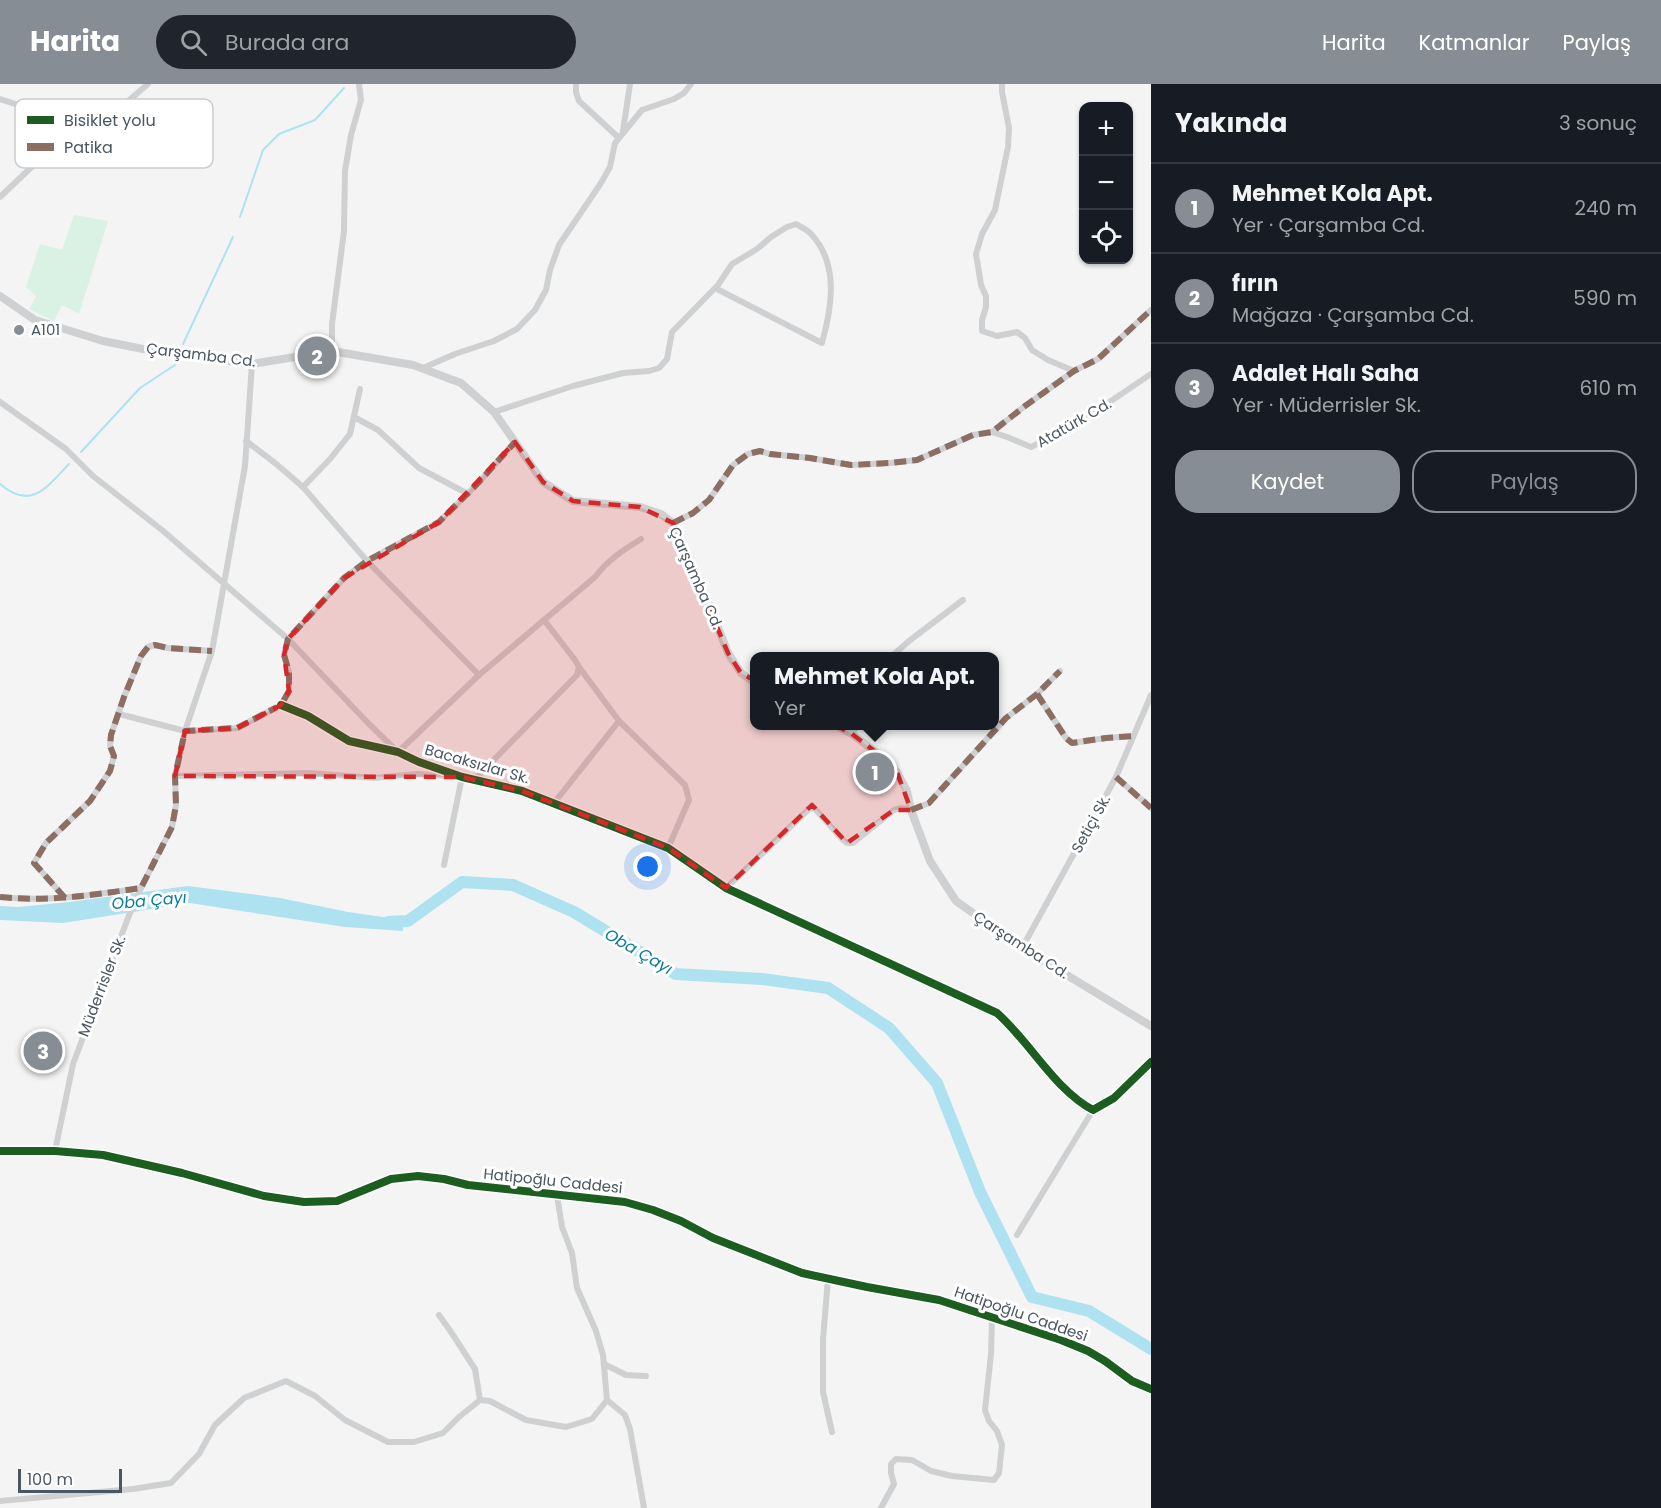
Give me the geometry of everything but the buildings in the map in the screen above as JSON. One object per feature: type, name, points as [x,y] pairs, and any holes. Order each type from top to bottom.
[{"type":"street","points":[[131,99],[148,84]]},
{"type":"street","points":[[332,351],[332,324],[344,231],[345,171],[351,135],[361,100],[359,84]]},
{"type":"street","points":[[576,84],[579,101],[621,135]]},
{"type":"street","points":[[621,135],[630,84]]},
{"type":"street","points":[[422,369],[494,341],[517,329],[535,310],[546,290],[559,245],[610,167],[615,143],[642,110],[674,99],[684,93],[691,84]]},
{"type":"street","points":[[1002,84],[1008,128],[1008,147],[995,210],[982,234],[976,254],[981,285],[986,296],[982,331],[998,336],[1017,332],[1026,338],[1032,350],[1074,371]]},
{"type":"street","points":[[0,99],[15,104]]},
{"type":"street","points":[[0,197],[31,168]]},
{"type":"street","points":[[494,412],[583,383],[623,373],[659,368],[667,358],[672,332],[715,288],[732,264],[757,249],[771,237],[796,224],[811,234],[826,256],[829,267],[832,284],[828,321],[822,343],[715,288]]},
{"type":"street","name":"Çarşamba Cd.","points":[[0,296],[35,320],[103,342],[158,352],[252,364],[332,351],[413,365],[461,383],[494,412],[543,482],[573,501],[640,507],[661,514],[673,523],[728,653],[741,673],[750,679]]},
{"type":"street","points":[[673,523],[693,513],[709,500],[733,465],[748,454],[760,451],[851,465],[890,463],[917,460],[974,435],[992,432],[1074,371],[1098,359],[1151,310]]},
{"type":"street","name":"Müderrisler Sk.","points":[[55,1151],[73,1065],[128,918],[172,827],[176,806],[175,776],[185,731],[212,651],[245,466],[252,364]]},
{"type":"street","name":"Atatürk Cd.","points":[[992,432],[1008,436],[1031,447],[1074,426],[1151,374]]},
{"type":"street","points":[[303,487],[350,434],[360,389]]},
{"type":"street","points":[[0,402],[66,449],[93,476],[162,530],[288,639],[398,752],[479,675],[595,577],[605,564],[641,539]]},
{"type":"street","points":[[354,417],[378,430],[419,468],[468,494]]},
{"type":"street","points":[[246,441],[303,487],[367,561],[479,675]]},
{"type":"street","points":[[119,714],[185,731],[237,728],[281,705],[289,692],[289,672],[284,655],[288,639],[344,578],[367,561],[439,522],[515,442]]},
{"type":"street","points":[[897,652],[963,600]]},
{"type":"street","points":[[544,620],[620,721],[685,785],[689,800],[668,848]]},
{"type":"street","points":[[65,898],[34,863],[46,843],[90,801],[110,771],[114,756],[110,746],[111,735],[141,656],[148,646],[155,645],[212,651]]},
{"type":"street","points":[[474,780],[577,675],[579,667]]},
{"type":"street","points":[[999,726],[1060,671]]},
{"type":"street","points":[[1037,694],[1066,738],[1072,743],[1133,736]]},
{"type":"street","name":"Setiçi Sk.","points":[[1022,948],[1116,777],[1151,695]]},
{"type":"street","name":"Bacaksızlar Sk.","points":[[281,705],[308,716],[349,741],[398,752],[462,777],[522,791],[668,848],[726,888],[997,1013],[1063,1086],[1082,1104],[1093,1110]]},
{"type":"street","points":[[554,803],[620,721]]},
{"type":"street","name":"Çarşamba Cd.","points":[[855,730],[897,772],[907,791],[911,810],[930,861],[957,901],[1022,948],[1151,1026]]},
{"type":"street","points":[[726,888],[809,809],[814,808],[847,843],[853,843],[894,810],[901,808],[911,810],[929,803],[995,730]]},
{"type":"street","points":[[175,776],[309,773],[374,778],[417,774],[462,777],[444,865]]},
{"type":"street","points":[[1116,777],[1151,808]]},
{"type":"street","points":[[0,897],[22,900],[65,898],[141,888]]},
{"type":"street","points":[[1017,1235],[1093,1110],[1114,1098],[1151,1062]]},
{"type":"street","name":"Hatipoğlu Caddesi","points":[[0,1151],[55,1151],[103,1155],[182,1173],[264,1196],[304,1202],[337,1201],[390,1179],[418,1176],[468,1185],[626,1202],[681,1221],[712,1238],[802,1273],[939,1300],[1061,1340],[1088,1351],[1132,1381],[1151,1389]]},
{"type":"street","points":[[0,1501],[133,1489],[171,1483],[199,1454],[215,1425],[244,1398],[286,1381],[315,1396],[345,1420],[388,1442],[414,1442],[443,1432],[480,1400],[490,1401],[526,1420],[566,1427],[592,1419],[607,1400],[604,1364],[596,1331],[577,1288],[572,1253],[562,1227],[557,1195]]},
{"type":"street","points":[[828,1279],[823,1339],[823,1392],[832,1432]]},
{"type":"street","points":[[439,1315],[475,1369],[480,1400]]},
{"type":"street","points":[[881,1508],[894,1484],[891,1464],[896,1459],[912,1460],[931,1471],[952,1476],[994,1480],[999,1473],[1002,1445],[997,1431],[988,1421],[985,1410],[992,1354],[992,1318]]},
{"type":"street","points":[[604,1364],[627,1375],[646,1376]]},
{"type":"street","points":[[607,1400],[625,1415],[630,1429],[644,1508]]},
{"type":"highlighted area","points":[[515,442],[543,482],[573,501],[640,507],[673,523],[728,653],[741,673],[852,734],[881,756],[897,772],[911,810],[894,810],[847,843],[812,805],[726,888],[668,848],[522,791],[462,777],[175,776],[185,731],[237,728],[281,705],[289,691],[284,655],[288,639],[344,578],[439,522]]},
{"type":"green space","points":[[74,215],[108,221],[79,314],[62,305],[54,321],[29,309],[36,296],[26,287],[40,244],[62,250]]},
{"type":"water","points":[[188,886],[280,898],[348,912],[403,920],[403,931],[345,927],[190,903],[63,923],[0,920],[0,906],[18,907],[69,902]]},
{"type":"waterway","points":[[240,217],[263,150],[279,134],[315,120],[344,88]]},
{"type":"waterway","points":[[183,344],[233,237]]},
{"type":"waterway","points":[[81,452],[140,388],[175,365]]},
{"type":"waterway","points":[[0,484],[11,492],[21,496],[30,496],[46,488],[69,464]]},
{"type":"waterway","name":"Oba Çayı","points":[[388,922],[408,921],[462,882],[513,885],[574,912],[676,974],[762,979],[828,988],[889,1028],[937,1083],[980,1192],[1032,1297],[1089,1311],[1151,1349]]},
{"type":"marked path","points":[[673,523],[693,513],[709,500],[733,465],[748,454],[760,451],[851,465],[890,463],[917,460],[973,435],[992,432],[1074,371],[1098,359],[1151,310]]},
{"type":"marked path","points":[[0,897],[53,898],[141,888],[172,827],[176,805],[175,776],[185,731],[237,728],[281,705],[289,691],[289,672],[284,655],[288,639],[344,578],[367,561],[439,522],[515,442]]},
{"type":"marked path","points":[[65,898],[34,863],[46,843],[90,801],[110,771],[114,756],[110,746],[111,735],[141,656],[148,647],[155,645],[212,651]]},
{"type":"marked path","points":[[999,726],[1060,671]]},
{"type":"marked path","points":[[1037,694],[1066,738],[1072,743],[1133,736]]},
{"type":"marked path","points":[[911,810],[929,803],[995,730]]},
{"type":"marked path","points":[[1116,777],[1151,808]]},
{"type":"cycle path","points":[[281,705],[308,716],[349,741],[398,752],[462,777],[522,791],[668,848],[726,888],[997,1013],[1055,1078],[1079,1101],[1093,1110],[1114,1098],[1151,1062]]},
{"type":"cycle path","points":[[0,1151],[55,1151],[103,1155],[182,1173],[264,1196],[304,1202],[337,1201],[391,1179],[418,1176],[468,1185],[625,1202],[681,1221],[713,1238],[802,1273],[939,1300],[1061,1340],[1088,1351],[1132,1381],[1151,1389]]},
{"type":"place","name":"A101","points":[[19,330]]},
{"type":"place","name":"fırın","points":[[317,356]]},
{"type":"place","name":"Mehmet Kola Apt.","points":[[875,772]]},
{"type":"place","name":"Adalet Halı Saha","points":[[43,1051]]}]
